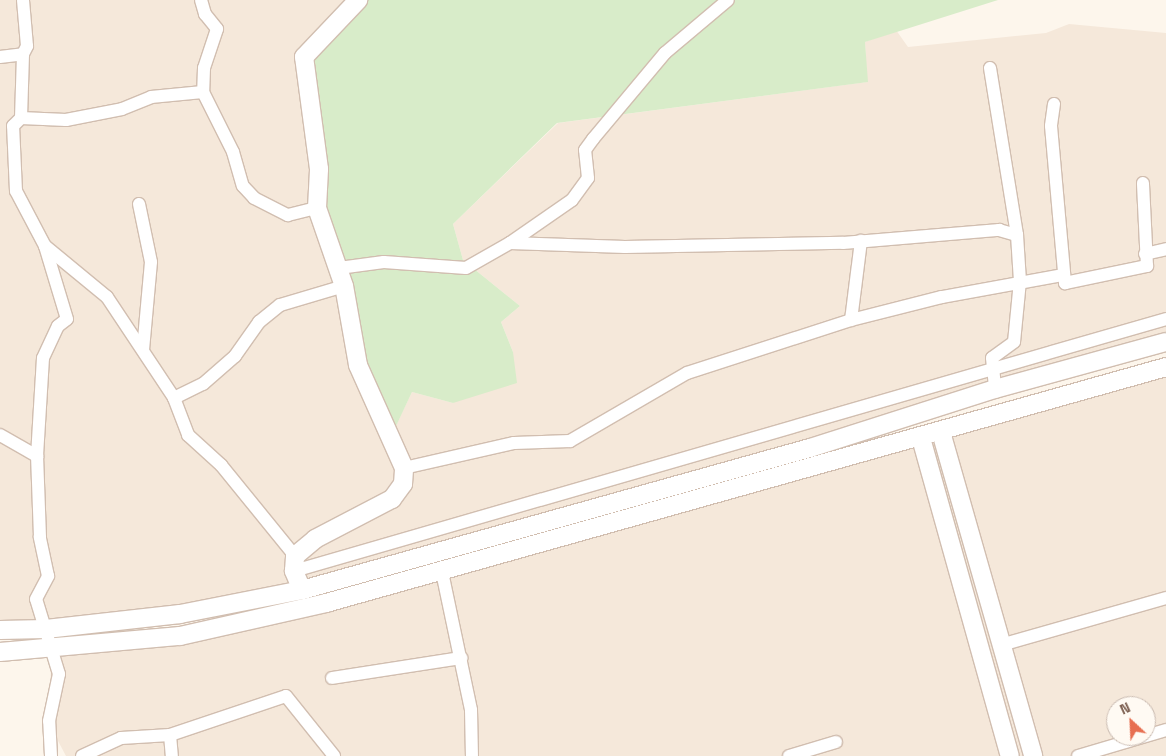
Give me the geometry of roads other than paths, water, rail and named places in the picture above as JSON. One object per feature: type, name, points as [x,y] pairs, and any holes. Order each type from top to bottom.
[{"type":"main road","points":[[302,590],[294,563],[315,539],[392,499],[403,484],[404,468],[358,365],[344,286],[316,208],[319,169],[304,57],[358,0]]},
{"type":"main road","points":[[0,630],[46,629],[180,614],[302,590],[810,448],[994,389],[1166,342]]},
{"type":"main road","points":[[0,652],[52,651],[180,636],[442,572],[921,438],[1166,367]]},
{"type":"main road","points":[[941,432],[1033,756]]},
{"type":"main road","points":[[921,438],[1010,756]]},
{"type":"street","points":[[24,0],[27,46],[23,54],[21,118],[13,126],[16,191],[45,246],[67,319],[58,326],[43,358],[37,456],[40,537],[48,576],[36,600],[59,674],[50,721],[51,756]]},
{"type":"street","points":[[201,0],[205,14],[217,29],[204,68],[203,92],[233,152],[243,186],[254,198],[288,215],[316,208]]},
{"type":"street","points":[[339,268],[384,262],[466,268],[510,243],[572,200],[588,178],[585,150],[593,139],[665,53],[728,0]]},
{"type":"street","points":[[0,57],[23,54]]},
{"type":"street","points":[[990,68],[1017,235],[1020,281],[1014,342],[992,358],[994,389]]},
{"type":"street","points":[[21,118],[66,120],[122,109],[150,97],[203,92]]},
{"type":"street","points":[[1054,104],[1051,126],[1065,283],[1147,266],[1143,183]]},
{"type":"street","points":[[139,204],[151,262],[142,350]]},
{"type":"street","points":[[510,243],[625,247],[861,241],[999,230],[1017,235]]},
{"type":"street","points":[[851,320],[861,241]]},
{"type":"street","points":[[45,246],[107,297],[174,398],[188,436],[221,465],[294,563],[1166,319]]},
{"type":"street","points":[[1145,254],[1166,249]]},
{"type":"street","points":[[404,468],[514,443],[570,441],[687,373],[851,320],[1020,281],[1063,275]]},
{"type":"street","points":[[174,398],[203,384],[235,356],[259,322],[280,305],[344,286]]},
{"type":"street","points":[[0,435],[37,456]]},
{"type":"street","points":[[442,572],[461,658],[472,756]]},
{"type":"street","points":[[1001,645],[1166,598]]},
{"type":"street","points":[[332,678],[461,658]]},
{"type":"street","points":[[82,756],[120,738],[170,735],[286,696],[334,756]]},
{"type":"street","points":[[1078,756],[1166,730]]},
{"type":"street","points":[[170,735],[172,756]]},
{"type":"street","points":[[789,756],[836,742]]}]
